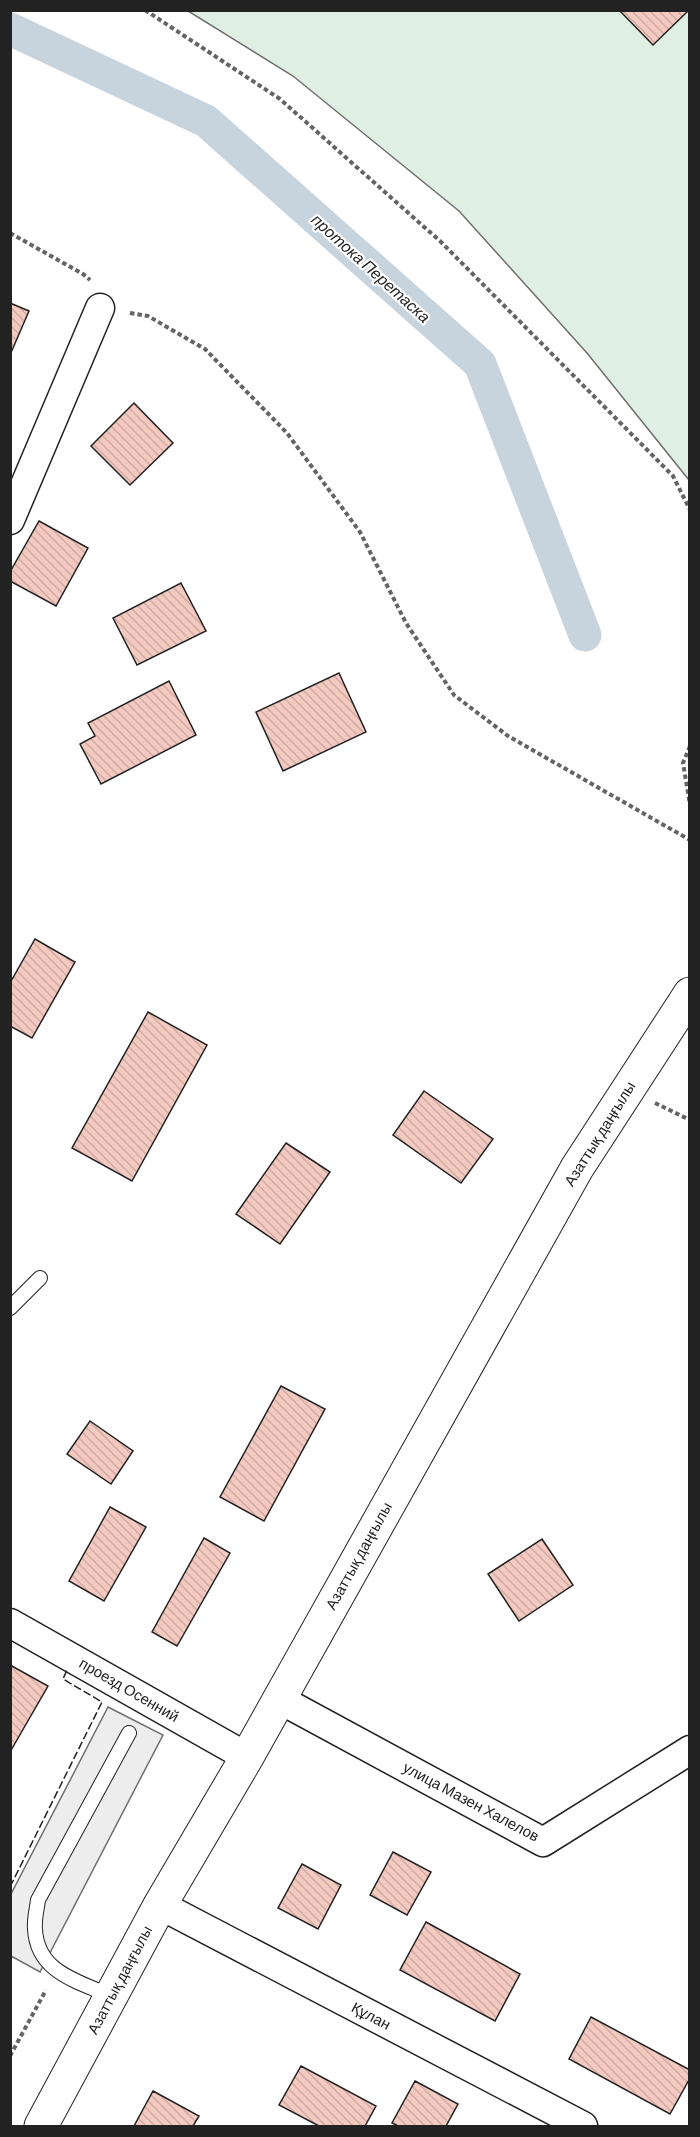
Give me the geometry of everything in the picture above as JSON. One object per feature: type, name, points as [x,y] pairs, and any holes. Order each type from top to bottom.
[{"type":"main road","name":"Азаттық даңғылы","points":[[41,2127],[160,1905],[247,1757],[577,1168],[690,994]]},
{"type":"street","points":[[10,519],[100,308]]},
{"type":"street","name":"проезд Осенний","points":[[10,1623],[247,1757]]},
{"type":"street","name":"улица Мазен Халелов","points":[[279,1699],[543,1842],[690,1750]]},
{"type":"street","name":"Құлан","points":[[160,1905],[583,2127]]},
{"type":"lane","points":[[10,1308],[40,1278]]},
{"type":"lane","points":[[111,1996],[56,1971],[39,1950],[35,1928],[38,1900],[129,1733]]},
{"type":"path","points":[[145,10],[280,99],[440,241],[673,476],[690,510]]},
{"type":"path","points":[[10,233],[83,274],[98,288],[100,308],[148,316],[205,349],[287,433],[360,532],[406,622],[454,695],[508,736],[690,840]]},
{"type":"path","points":[[690,746],[683,763],[690,805]]},
{"type":"path","points":[[10,2056],[56,1971]]},
{"type":"green space","points":[[188,11],[689,11],[689,480],[587,353],[459,211],[293,76]]},
{"type":"shaded area","points":[[108,1707],[163,1735],[40,1972],[11,1956],[10,1896]]},
{"type":"building","points":[[619,10],[689,10],[653,45]]},
{"type":"building","points":[[10,303],[29,311],[10,355]]},
{"type":"building","points":[[134,403],[173,443],[130,485],[91,446]]},
{"type":"building","points":[[39,521],[88,548],[56,606],[10,581],[10,572]]},
{"type":"building","points":[[181,583],[206,631],[137,665],[113,618]]},
{"type":"building","points":[[339,673],[366,732],[283,771],[256,712]]},
{"type":"building","points":[[169,681],[196,735],[101,784],[80,744],[95,736],[88,723]]},
{"type":"building","points":[[35,939],[75,962],[32,1038],[10,1026],[10,983]]},
{"type":"building","points":[[148,1012],[207,1045],[132,1181],[72,1148]]},
{"type":"building","points":[[424,1091],[493,1139],[461,1183],[393,1135]]},
{"type":"building","points":[[286,1143],[330,1172],[280,1244],[236,1214]]},
{"type":"building","points":[[281,1386],[325,1409],[264,1521],[220,1497]]},
{"type":"building","points":[[90,1421],[133,1451],[111,1484],[67,1454]]},
{"type":"building","points":[[110,1507],[146,1527],[104,1601],[69,1581]]},
{"type":"building","points":[[204,1538],[230,1553],[177,1646],[152,1632]]},
{"type":"building","points":[[542,1539],[573,1585],[519,1621],[488,1574]]},
{"type":"building","points":[[10,1665],[48,1686],[10,1752]]},
{"type":"building","points":[[393,1852],[431,1872],[407,1915],[370,1895]]},
{"type":"building","points":[[302,1864],[341,1885],[318,1929],[278,1908]]},
{"type":"building","points":[[426,1922],[520,1974],[495,2021],[400,1970]]},
{"type":"building","points":[[591,2017],[690,2070],[690,2078],[670,2114],[569,2059]]},
{"type":"building","points":[[301,2066],[376,2106],[365,2126],[319,2126],[279,2105]]},
{"type":"building","points":[[415,2081],[458,2104],[446,2126],[398,2126],[392,2123]]},
{"type":"building","points":[[153,2091],[199,2116],[193,2126],[134,2126]]},
{"type":"waterway","name":"протока Перетаска","points":[[10,29],[206,121],[480,364],[585,635]]},
{"type":"fence","points":[[10,1887],[102,1702],[63,1679],[67,1670],[65,1669]]}]
